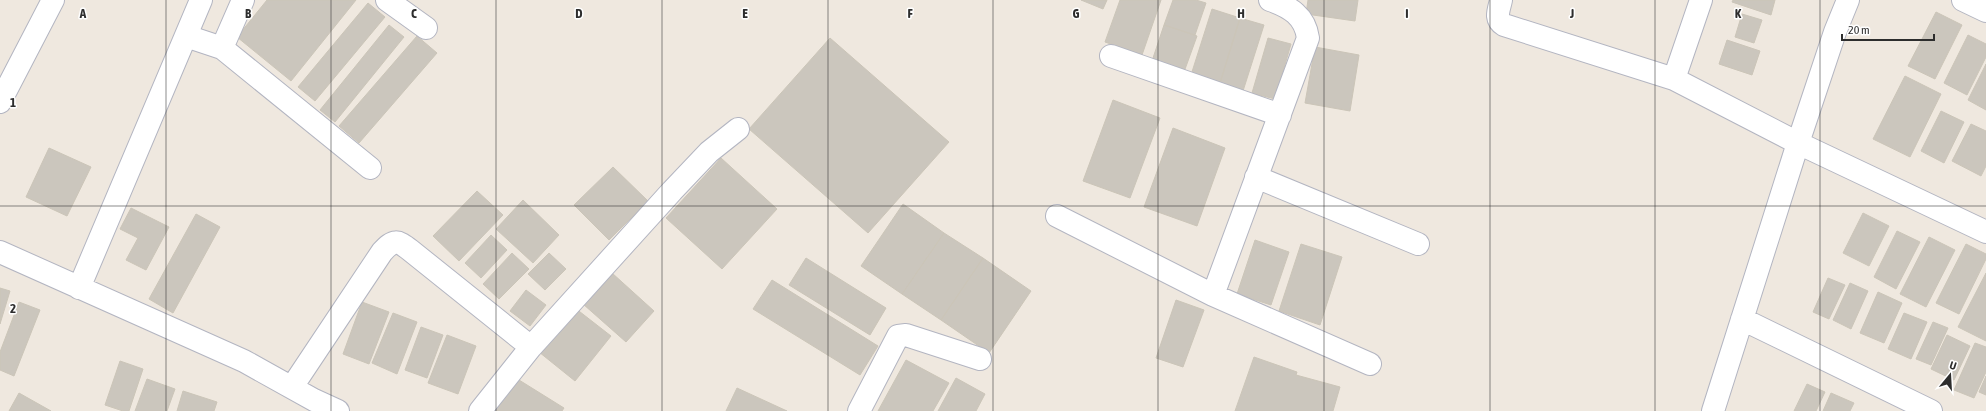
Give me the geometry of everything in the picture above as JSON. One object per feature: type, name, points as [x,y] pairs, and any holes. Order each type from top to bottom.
[{"type":"street","points":[[0,102],[53,0]]},
{"type":"street","points":[[79,288],[201,0]]},
{"type":"street","points":[[222,48],[243,0]]},
{"type":"street","points":[[387,0],[426,28]]},
{"type":"street","points":[[1213,295],[1308,38],[1303,21],[1295,12],[1285,5],[1270,0]]},
{"type":"street","points":[[1501,0],[1497,15],[1499,21],[1504,25],[1674,79],[1798,143],[1986,232]]},
{"type":"street","points":[[1674,79],[1701,0]]},
{"type":"street","points":[[1713,411],[1798,143],[1835,32],[1848,0]]},
{"type":"street","points":[[1963,0],[1986,11]]},
{"type":"street","points":[[186,36],[222,48],[370,168]]},
{"type":"street","points":[[1111,56],[1280,114]]},
{"type":"street","points":[[480,411],[531,347],[709,152],[738,129]]},
{"type":"street","points":[[1256,177],[1418,244]]},
{"type":"street","points":[[1057,216],[1213,295],[1370,364]]},
{"type":"street","points":[[292,387],[382,252],[392,242],[397,242],[410,250],[531,347]]},
{"type":"street","points":[[0,252],[244,361],[292,387],[312,406],[338,411]]},
{"type":"street","points":[[1742,319],[1931,411]]},
{"type":"street","points":[[859,411],[898,336],[906,335],[980,359]]},
{"type":"building","points":[[267,0],[356,0],[291,81],[237,37]]},
{"type":"building","points":[[1081,0],[1107,0],[1103,9]]},
{"type":"building","points":[[1120,0],[1161,0],[1142,55],[1105,42]]},
{"type":"building","points":[[1173,0],[1196,0],[1206,3],[1195,35],[1164,25]]},
{"type":"building","points":[[1308,0],[1358,0],[1355,21],[1306,14]]},
{"type":"building","points":[[1733,0],[1775,0],[1771,15],[1732,2]]},
{"type":"building","points":[[368,3],[385,17],[315,101],[298,87]]},
{"type":"building","points":[[1212,9],[1240,18],[1220,83],[1191,75]]},
{"type":"building","points":[[1936,12],[1962,25],[1935,79],[1908,66]]},
{"type":"building","points":[[1742,14],[1762,20],[1754,43],[1735,37]]},
{"type":"building","points":[[1240,18],[1264,25],[1243,91],[1220,83]]},
{"type":"building","points":[[389,25],[404,37],[335,122],[320,110]]},
{"type":"building","points":[[1164,25],[1197,36],[1184,72],[1152,61]]},
{"type":"building","points":[[1968,35],[1986,44],[1986,57],[1967,95],[1944,83]]},
{"type":"building","points":[[417,36],[437,53],[359,143],[339,126]]},
{"type":"building","points":[[830,38],[949,142],[868,233],[749,129]]},
{"type":"building","points":[[1268,38],[1291,44],[1275,99],[1252,93]]},
{"type":"building","points":[[1727,40],[1760,51],[1752,75],[1719,64]]},
{"type":"building","points":[[1315,47],[1359,55],[1350,111],[1305,103]]},
{"type":"building","points":[[1986,64],[1986,110],[1968,100]]},
{"type":"building","points":[[1905,76],[1941,94],[1910,157],[1873,139]]},
{"type":"building","points":[[1113,100],[1160,118],[1130,198],[1083,181]]},
{"type":"building","points":[[1941,111],[1964,122],[1944,163],[1921,151]]},
{"type":"building","points":[[1971,124],[1986,131],[1986,166],[1981,176],[1952,161]]},
{"type":"building","points":[[1173,128],[1225,148],[1197,226],[1144,207]]},
{"type":"building","points":[[49,148],[91,167],[67,216],[26,197]]},
{"type":"building","points":[[721,158],[777,209],[722,269],[666,218]]},
{"type":"building","points":[[613,167],[648,201],[609,240],[574,205]]},
{"type":"building","points":[[477,191],[503,215],[459,261],[433,236]]},
{"type":"building","points":[[523,200],[559,235],[533,263],[496,229]]},
{"type":"building","points":[[903,204],[944,233],[902,294],[861,266]]},
{"type":"building","points":[[131,208],[169,227],[146,270],[126,260],[138,238],[120,229]]},
{"type":"building","points":[[1863,213],[1889,226],[1869,266],[1843,253]]},
{"type":"building","points":[[196,214],[220,227],[173,313],[149,299]]},
{"type":"building","points":[[1897,231],[1920,242],[1896,289],[1874,277]]},
{"type":"building","points":[[944,233],[983,258],[941,320],[902,294]]},
{"type":"building","points":[[491,235],[507,250],[481,278],[465,263]]},
{"type":"building","points":[[1929,237],[1955,250],[1926,307],[1900,294]]},
{"type":"building","points":[[1255,240],[1289,252],[1271,305],[1237,294]]},
{"type":"building","points":[[1301,244],[1342,257],[1320,325],[1279,311]]},
{"type":"building","points":[[1966,244],[1986,254],[1986,259],[1959,314],[1936,303]]},
{"type":"building","points":[[512,253],[529,269],[499,299],[483,284]]},
{"type":"building","points":[[549,253],[566,269],[545,290],[528,274]]},
{"type":"building","points":[[806,258],[886,308],[870,335],[789,285]]},
{"type":"building","points":[[983,258],[1031,291],[989,353],[941,320]]},
{"type":"building","points":[[612,273],[654,311],[626,342],[583,304]]},
{"type":"building","points":[[1986,273],[1986,341],[1958,327]]},
{"type":"building","points":[[1828,278],[1845,285],[1829,319],[1813,312]]},
{"type":"building","points":[[772,280],[878,346],[860,375],[753,309]]},
{"type":"building","points":[[1850,283],[1868,291],[1851,329],[1833,320]]},
{"type":"building","points":[[0,288],[10,291],[0,324]]},
{"type":"building","points":[[526,290],[546,305],[530,326],[510,311]]},
{"type":"building","points":[[1878,292],[1902,303],[1884,343],[1860,333]]},
{"type":"building","points":[[1176,300],[1204,310],[1183,367],[1156,358]]},
{"type":"building","points":[[19,302],[40,310],[14,376],[0,370],[0,352]]},
{"type":"building","points":[[362,302],[389,312],[369,364],[343,354]]},
{"type":"building","points":[[575,308],[611,336],[575,381],[539,352]]},
{"type":"building","points":[[393,313],[417,322],[397,374],[372,363]]},
{"type":"building","points":[[1904,313],[1927,322],[1911,359],[1888,349]]},
{"type":"building","points":[[1933,322],[1948,328],[1931,365],[1916,359]]},
{"type":"building","points":[[421,327],[443,335],[427,378],[405,370]]},
{"type":"building","points":[[447,335],[476,346],[458,394],[428,383]]},
{"type":"building","points":[[1947,335],[1970,346],[1954,380],[1931,369]]},
{"type":"building","points":[[1975,343],[1986,347],[1986,372],[1974,398],[1954,390]]},
{"type":"building","points":[[1254,357],[1297,372],[1296,375],[1340,387],[1333,411],[1235,411]]},
{"type":"building","points":[[906,360],[949,383],[933,411],[878,411]]},
{"type":"building","points":[[120,361],[143,369],[129,411],[123,411],[105,405]]},
{"type":"building","points":[[511,375],[564,408],[562,411],[488,411]]},
{"type":"building","points":[[1986,376],[1986,395],[1979,392]]},
{"type":"building","points":[[956,378],[985,394],[976,411],[938,411]]},
{"type":"building","points":[[147,379],[175,389],[167,411],[135,411]]},
{"type":"building","points":[[1807,384],[1825,392],[1816,411],[1794,411]]},
{"type":"building","points":[[737,388],[787,411],[726,411]]},
{"type":"building","points":[[183,391],[217,402],[214,411],[177,411]]},
{"type":"building","points":[[19,393],[51,411],[9,411]]},
{"type":"building","points":[[1831,393],[1854,403],[1850,411],[1823,411]]}]
